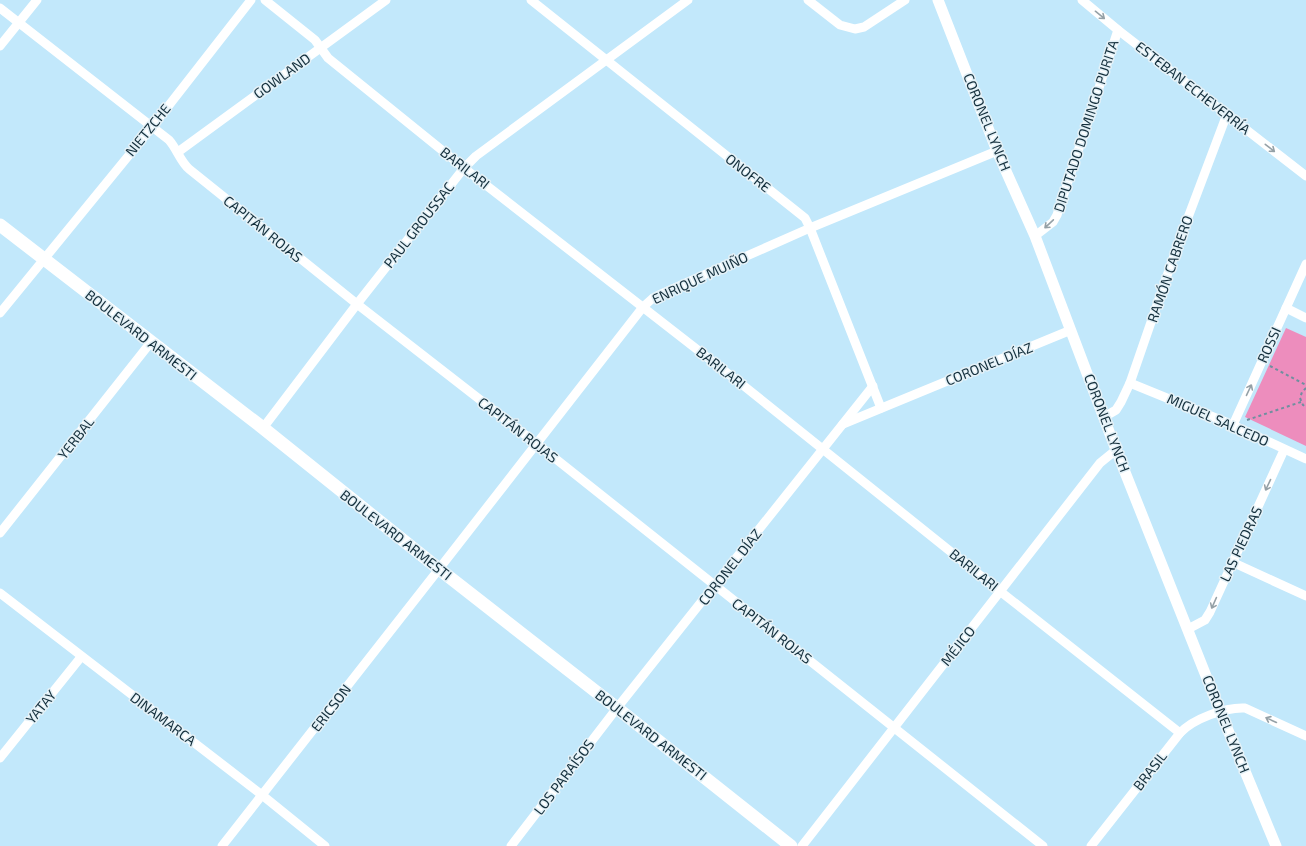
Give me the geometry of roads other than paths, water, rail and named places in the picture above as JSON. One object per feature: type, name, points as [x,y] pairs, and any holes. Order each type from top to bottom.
[{"type":"main road","name":"BOULEVARD ARMESTI","points":[[0,225],[263,428],[439,569],[791,846]]},
{"type":"street","points":[[0,46],[37,0]]},
{"type":"street","name":"NIETZCHE","points":[[0,313],[152,127],[251,0]]},
{"type":"street","name":"BARILARI","points":[[265,0],[315,40],[328,58],[464,168],[643,306],[1000,592],[1180,733]]},
{"type":"street","name":"GOWLAND","points":[[178,152],[386,0]]},
{"type":"street","name":"ONOFRE","points":[[531,0],[805,218],[881,408]]},
{"type":"street","name":"PAUL GROUSSAC","points":[[263,428],[357,304],[464,168],[483,150],[688,0]]},
{"type":"street","points":[[808,0],[840,25],[855,29],[864,27],[905,0]]},
{"type":"street","name":"CORONEL LYNCH","points":[[938,0],[997,151],[1035,236],[1116,450],[1220,711],[1276,846]]},
{"type":"street","name":"ESTEBAN ECHEVERRÍA","points":[[1082,0],[1118,30],[1306,176]]},
{"type":"street","name":"CAPITÁN ROJAS","points":[[0,8],[169,140],[188,169],[1043,846]]},
{"type":"street","name":"DIPUTADO DOMINGO PURITA","points":[[1035,236],[1053,222],[1057,215],[1118,30]]},
{"type":"street","name":"RAMÓN CABRERO","points":[[1104,417],[1116,410],[1130,383],[1178,244],[1227,114]]},
{"type":"street","name":"ENRIQUE MUIÑO","points":[[439,569],[643,306],[653,298],[810,228],[997,151]]},
{"type":"street","name":"ROSSI","points":[[1233,425],[1306,264]]},
{"type":"street","points":[[1286,308],[1306,318]]},
{"type":"street","name":"CORONEL DÍAZ","points":[[841,425],[1071,330]]},
{"type":"street","name":"YERBAL","points":[[0,533],[151,342]]},
{"type":"street","name":"MIGUEL SALCEDO","points":[[1130,383],[1233,425],[1306,459]]},
{"type":"street","name":"CORONEL DÍAZ","points":[[617,708],[873,386]]},
{"type":"street","name":"MÉJICO","points":[[802,846],[1100,463],[1116,450]]},
{"type":"street","name":"LAS PIEDRAS","points":[[1188,629],[1205,620],[1210,612],[1284,450]]},
{"type":"street","points":[[1232,562],[1306,596]]},
{"type":"street","name":"ERICSON","points":[[222,846],[439,569]]},
{"type":"street","name":"DINAMARCA","points":[[0,593],[81,657],[262,795],[325,846]]},
{"type":"street","name":"YATAY","points":[[0,758],[81,657]]},
{"type":"street","name":"LOS PARAÍSOS","points":[[511,846],[617,708]]},
{"type":"street","name":"BRASIL","points":[[1091,846],[1180,733],[1191,724],[1220,711],[1245,708],[1306,736]]}]
